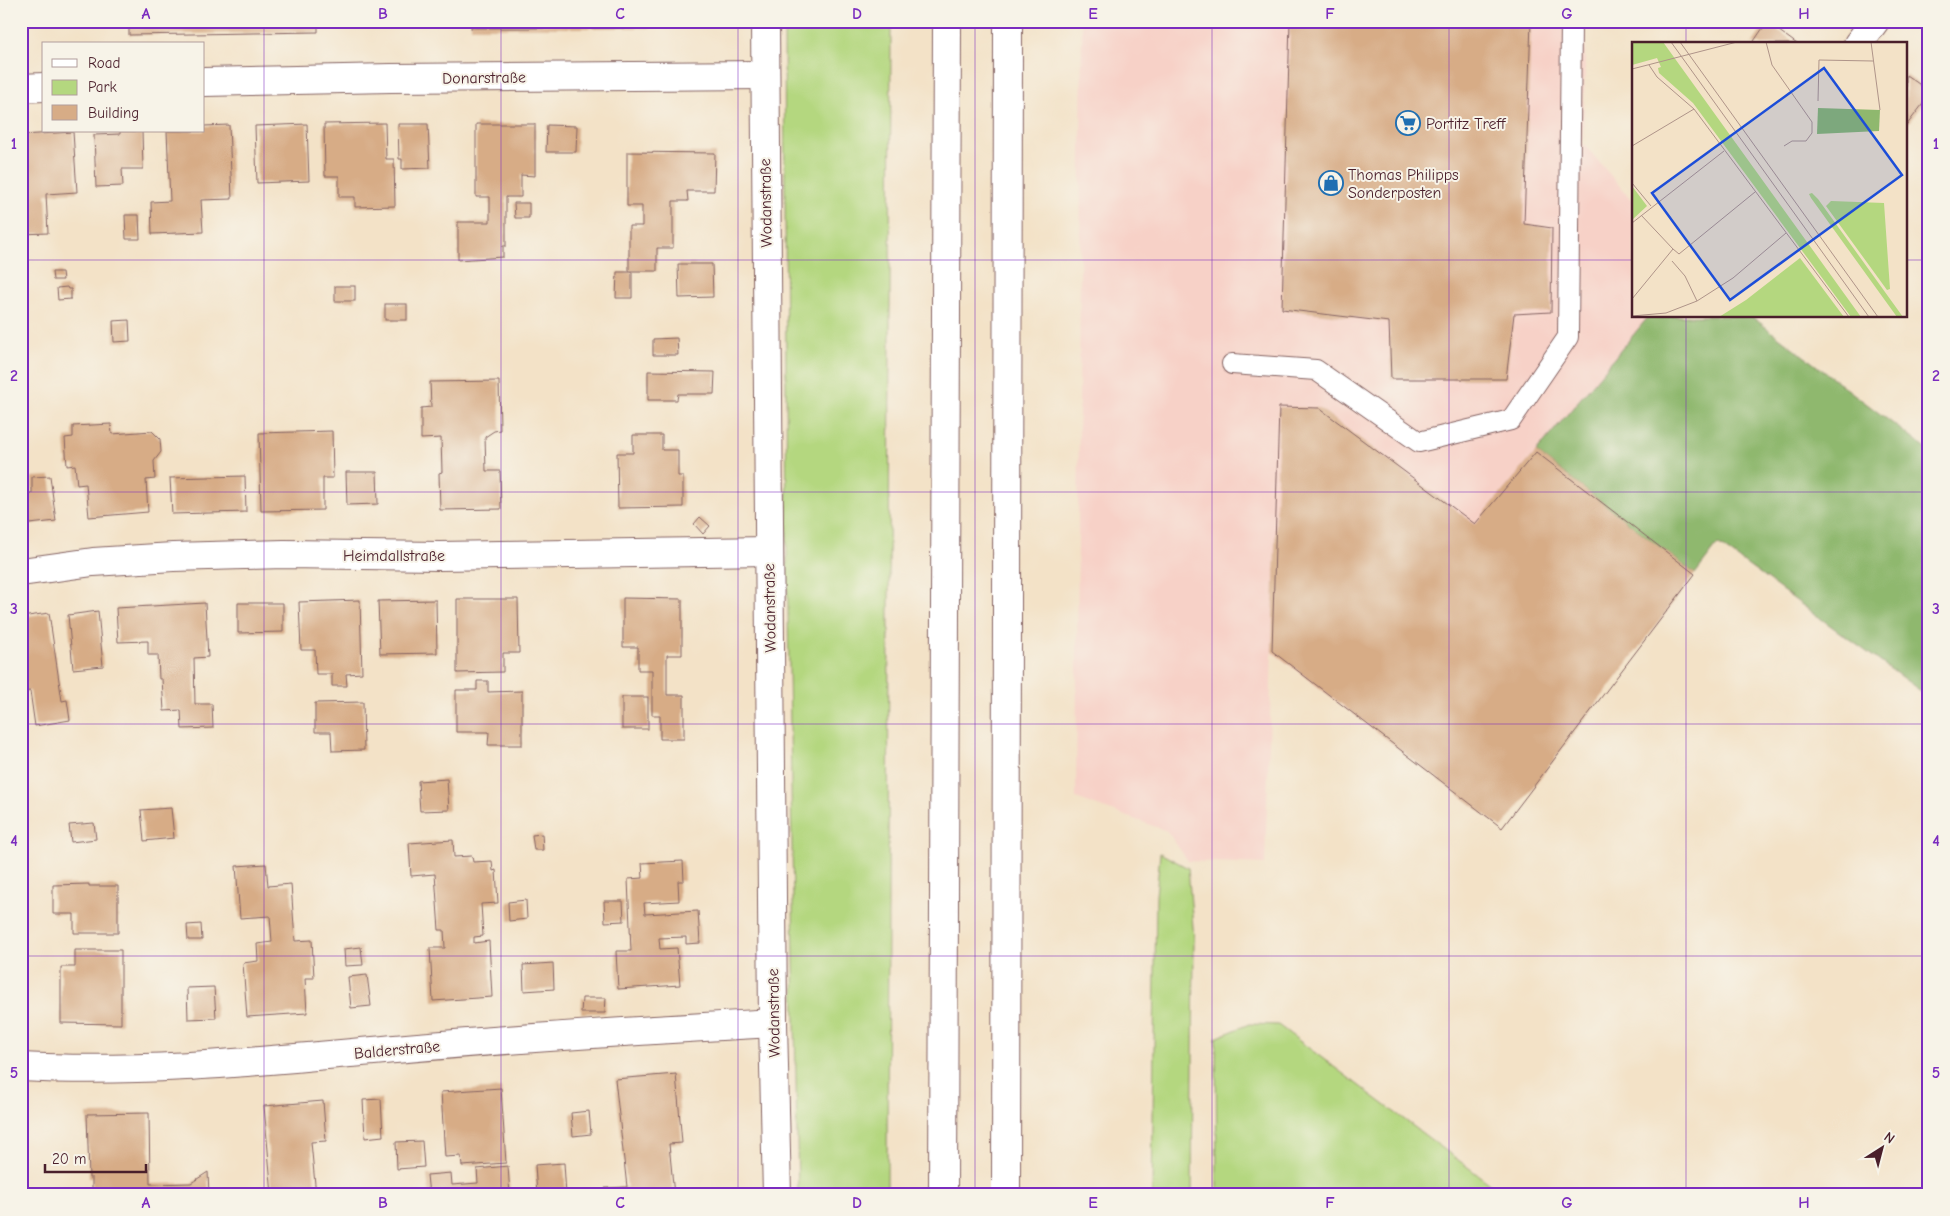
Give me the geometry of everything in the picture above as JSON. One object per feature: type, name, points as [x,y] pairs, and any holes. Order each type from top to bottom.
[{"type":"main road","name":"Wodanstraße","points":[[765,21],[768,551],[773,1023],[777,1195]]},
{"type":"main road","points":[[943,1195],[947,21]]},
{"type":"main road","points":[[1006,1195],[1008,21]]},
{"type":"main road","points":[[1859,42],[1875,21]]},
{"type":"main road","name":"Donarstraße","points":[[205,82],[381,78],[764,75]]},
{"type":"main road","points":[[21,88],[42,87]]},
{"type":"main road","name":"Heimdallstraße","points":[[21,572],[94,562],[210,556],[284,554],[440,556],[768,551]]},
{"type":"main road","name":"Balderstraße","points":[[21,1067],[155,1067],[537,1037],[773,1023]]},
{"type":"lane","points":[[1232,364],[1316,370],[1419,442],[1511,420],[1568,337],[1571,21]]},
{"type":"shaded area","points":[[1082,21],[1586,21],[1583,143],[1632,201],[1632,318],[1647,318],[1536,452],[1695,574],[1502,828],[1272,652],[1265,864],[1188,861],[1167,831],[1076,798]]},
{"type":"green space","points":[[784,21],[891,21],[887,1195],[798,1195],[787,552]]},
{"type":"green space","points":[[1647,318],[1754,318],[1929,451],[1929,697],[1718,544],[1695,574],[1536,452]]},
{"type":"green space","points":[[1160,853],[1188,868],[1194,939],[1192,1195],[1152,1195],[1156,896]]},
{"type":"green space","points":[[1249,1024],[1278,1025],[1505,1195],[1217,1195],[1216,1038]]},
{"type":"building","points":[[129,21],[318,21],[318,32],[129,35]]},
{"type":"building","points":[[471,21],[659,21],[659,28],[471,28]]},
{"type":"building","name":"Portitz Treff","points":[[1290,21],[1531,21],[1524,224],[1552,228],[1551,312],[1514,314],[1506,379],[1391,379],[1389,322],[1282,309]]},
{"type":"building","points":[[1767,22],[1794,42],[1753,42]]},
{"type":"building","points":[[1908,76],[1929,91],[1929,96],[1908,123]]},
{"type":"building","points":[[385,123],[386,159],[394,159],[395,206],[355,207],[355,197],[339,197],[339,176],[325,176],[324,124]]},
{"type":"building","points":[[307,124],[309,181],[257,183],[255,126]]},
{"type":"building","points":[[398,124],[428,124],[430,168],[402,169],[402,159],[399,159]]},
{"type":"building","points":[[476,124],[535,124],[535,176],[521,175],[521,197],[506,197],[506,246],[503,246],[503,257],[458,260],[458,222],[490,222],[490,197],[476,197]]},
{"type":"building","points":[[229,125],[232,199],[201,200],[203,232],[152,234],[151,202],[170,201],[167,132],[205,132],[205,126]]},
{"type":"building","points":[[547,125],[577,126],[576,152],[546,152]]},
{"type":"building","points":[[73,132],[77,192],[46,194],[48,233],[21,234],[21,135]]},
{"type":"building","points":[[120,132],[142,132],[143,169],[122,169],[123,186],[96,187],[94,135],[120,134]]},
{"type":"building","points":[[627,152],[715,153],[714,191],[687,191],[688,201],[673,201],[673,248],[657,248],[657,271],[629,271],[629,226],[642,226],[642,206],[627,206]]},
{"type":"building","points":[[514,203],[529,203],[529,218],[515,218]]},
{"type":"building","points":[[125,215],[139,215],[140,239],[126,239]]},
{"type":"building","points":[[678,264],[712,264],[713,297],[679,298]]},
{"type":"building","points":[[52,272],[62,272],[63,280],[53,280]]},
{"type":"building","points":[[617,272],[632,272],[632,298],[616,298]]},
{"type":"building","points":[[335,286],[355,286],[355,301],[335,301]]},
{"type":"building","points":[[67,287],[71,289],[71,299],[58,300],[57,288]]},
{"type":"building","points":[[385,304],[407,304],[407,320],[385,320]]},
{"type":"building","points":[[129,320],[130,341],[114,342],[113,321]]},
{"type":"building","points":[[677,338],[678,355],[653,355],[653,339]]},
{"type":"building","points":[[648,371],[715,372],[714,394],[678,394],[677,400],[648,400]]},
{"type":"building","points":[[499,381],[500,430],[494,431],[485,437],[486,471],[500,471],[501,509],[440,510],[439,473],[442,472],[441,438],[421,439],[421,408],[431,407],[430,382]]},
{"type":"building","points":[[1279,407],[1319,408],[1475,524],[1536,452],[1695,574],[1502,828],[1272,651]]},
{"type":"building","points":[[111,424],[112,434],[152,431],[160,439],[161,452],[154,461],[155,479],[146,480],[148,512],[89,517],[86,484],[77,485],[75,465],[67,466],[65,438],[73,437],[73,426]]},
{"type":"building","points":[[332,431],[333,478],[323,478],[323,510],[261,511],[259,433]]},
{"type":"building","points":[[633,435],[662,435],[662,450],[678,450],[678,476],[683,476],[683,507],[618,508],[617,453],[633,453]]},
{"type":"building","points":[[346,472],[377,472],[378,504],[347,505]]},
{"type":"building","points":[[50,476],[56,521],[21,525],[21,494],[32,493],[32,477]]},
{"type":"building","points":[[245,476],[246,512],[172,514],[170,478]]},
{"type":"building","points":[[700,517],[710,526],[703,534],[694,524]]},
{"type":"building","points":[[623,598],[682,599],[682,655],[667,655],[667,695],[684,695],[684,739],[660,739],[660,715],[652,715],[652,670],[638,670],[638,647],[623,647]]},
{"type":"building","points":[[457,599],[518,599],[519,653],[503,653],[503,672],[457,673]]},
{"type":"building","points":[[360,600],[362,673],[346,674],[347,686],[332,686],[332,674],[316,674],[315,650],[301,650],[299,602]]},
{"type":"building","points":[[436,600],[437,653],[380,654],[378,601]]},
{"type":"building","points":[[205,603],[208,657],[194,658],[195,704],[212,704],[213,728],[182,729],[181,710],[164,711],[162,679],[159,679],[158,655],[148,655],[148,641],[118,642],[116,608]]},
{"type":"building","points":[[238,603],[283,603],[283,632],[238,633]]},
{"type":"building","points":[[98,611],[103,666],[73,669],[68,615]]},
{"type":"building","points":[[49,613],[62,701],[67,700],[70,720],[35,726],[30,691],[21,692],[21,617]]},
{"type":"building","points":[[477,681],[488,681],[488,692],[522,691],[522,745],[488,745],[489,732],[456,732],[456,690],[477,690]]},
{"type":"building","points":[[622,697],[648,697],[648,729],[622,729]]},
{"type":"building","points":[[363,702],[364,750],[332,751],[331,732],[315,732],[315,703]]},
{"type":"building","points":[[447,779],[449,810],[420,811],[418,781]]},
{"type":"building","points":[[171,808],[174,838],[144,841],[141,810]]},
{"type":"building","points":[[94,823],[96,839],[71,842],[69,825]]},
{"type":"building","points":[[542,834],[543,850],[534,850],[532,835]]},
{"type":"building","points":[[453,840],[454,857],[472,856],[473,862],[492,861],[493,871],[496,870],[498,903],[481,904],[483,936],[474,937],[474,943],[489,941],[492,997],[433,1001],[430,948],[445,948],[444,930],[439,930],[435,874],[411,876],[409,843]]},
{"type":"building","points":[[683,861],[684,881],[678,881],[679,901],[644,903],[645,914],[698,911],[700,943],[686,944],[686,937],[659,938],[660,949],[677,948],[680,985],[618,989],[616,951],[631,951],[628,879],[643,878],[642,863]]},
{"type":"building","points":[[266,864],[268,886],[291,884],[295,941],[312,940],[314,978],[305,978],[307,1013],[247,1017],[243,963],[258,961],[257,944],[272,942],[270,916],[240,918],[236,866]]},
{"type":"building","points":[[89,884],[89,886],[118,886],[118,933],[74,933],[74,914],[53,914],[53,885]]},
{"type":"building","points":[[526,900],[527,919],[509,921],[508,902]]},
{"type":"building","points":[[604,901],[623,901],[624,921],[605,922]]},
{"type":"building","points":[[201,924],[202,940],[188,940],[187,925]]},
{"type":"building","points":[[361,947],[363,965],[345,966],[344,949]]},
{"type":"building","points":[[75,950],[121,950],[121,1024],[61,1023],[61,967],[75,967]]},
{"type":"building","points":[[553,963],[554,989],[524,991],[523,965]]},
{"type":"building","points":[[367,975],[371,1006],[351,1008],[348,977]]},
{"type":"building","points":[[214,987],[216,1018],[188,1019],[187,988]]},
{"type":"building","points":[[582,998],[606,998],[605,1013],[581,1013]]},
{"type":"building","points":[[676,1074],[682,1143],[669,1144],[674,1195],[605,1195],[605,1188],[627,1187],[615,1079]]},
{"type":"building","points":[[501,1088],[506,1163],[462,1166],[461,1156],[445,1157],[441,1092]]},
{"type":"building","points":[[381,1099],[383,1136],[365,1138],[363,1100]]},
{"type":"building","points":[[323,1101],[326,1141],[311,1142],[316,1195],[272,1195],[264,1106]]},
{"type":"building","points":[[589,1111],[591,1134],[573,1136],[571,1113]]},
{"type":"building","points":[[149,1113],[150,1184],[191,1183],[208,1172],[209,1195],[92,1195],[92,1178],[89,1178],[87,1114]]},
{"type":"building","points":[[422,1141],[424,1167],[397,1169],[396,1142]]},
{"type":"building","points":[[564,1163],[566,1195],[537,1195],[535,1165]]},
{"type":"building","points":[[508,1166],[510,1195],[429,1195],[427,1175],[451,1173],[452,1185],[478,1183],[477,1169]]},
{"type":"place","name":"Portitz Treff","points":[[1408,123]]},
{"type":"place","name":"Thomas Philipps Sonderposten","points":[[1331,183]]}]
